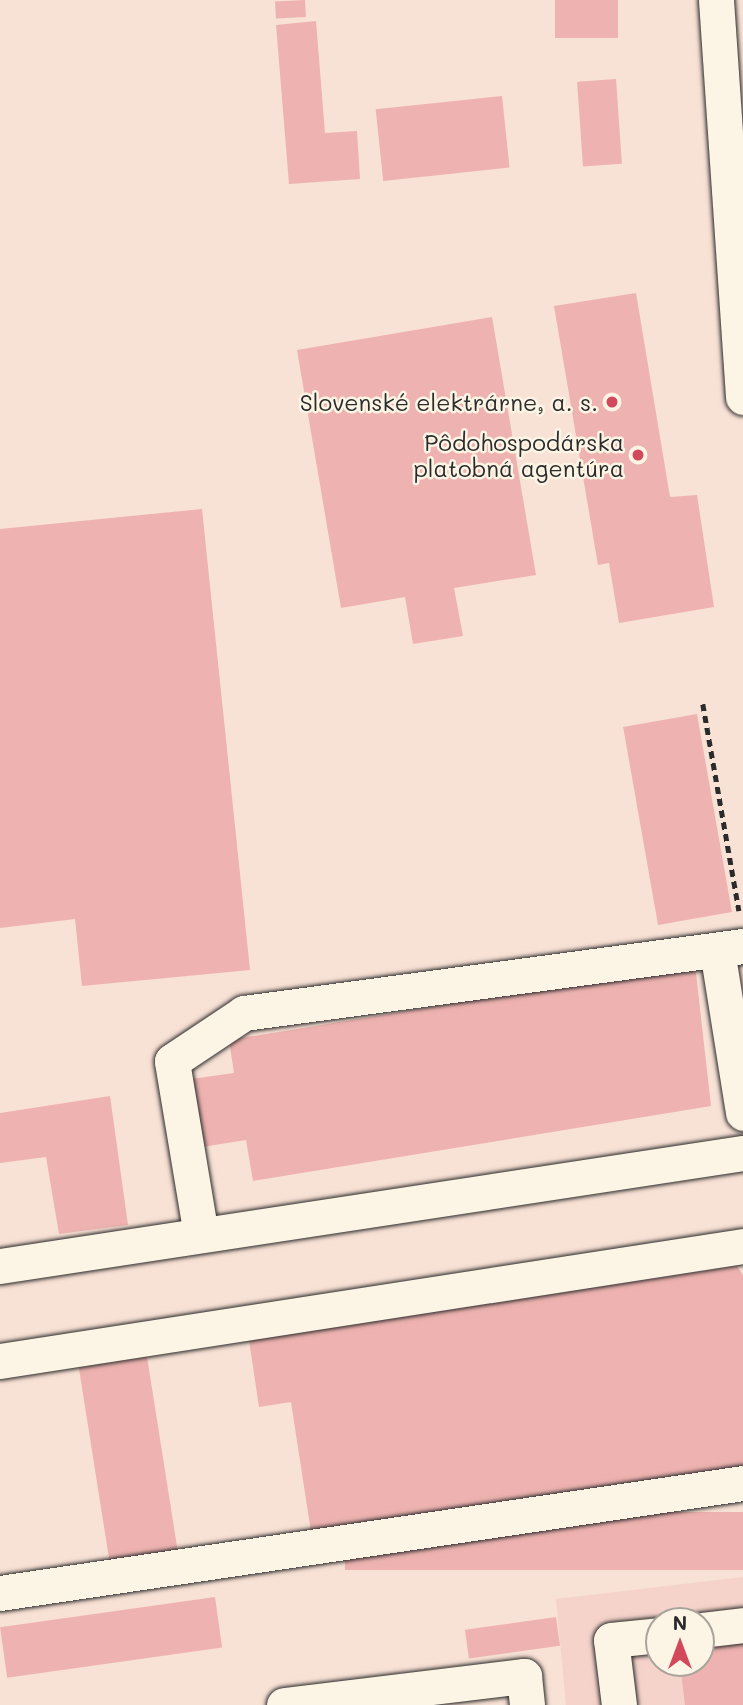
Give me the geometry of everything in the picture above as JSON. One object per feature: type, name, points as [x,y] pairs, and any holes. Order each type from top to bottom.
[{"type":"street","points":[[716,0],[737,251],[743,397]]},
{"type":"street","points":[[201,1235],[172,1061],[244,1013],[730,948],[743,1114]]},
{"type":"street","points":[[0,1266],[743,1153]]},
{"type":"street","points":[[0,1361],[743,1247]]},
{"type":"street","points":[[0,1593],[743,1483]]},
{"type":"street","points":[[715,1628],[743,1625]]},
{"type":"street","points":[[619,1705],[611,1640],[645,1636]]},
{"type":"street","points":[[284,1705],[524,1676],[527,1705]]},
{"type":"path","points":[[703,704],[743,919]]},
{"type":"shaded area","points":[[743,1577],[743,1705],[566,1705],[556,1599]]},
{"type":"building","points":[[305,0],[306,17],[276,19],[275,2]]},
{"type":"building","points":[[555,0],[618,0],[618,38],[555,38]]},
{"type":"building","points":[[316,21],[325,133],[357,131],[360,179],[289,184],[276,25]]},
{"type":"building","points":[[616,79],[622,164],[583,167],[577,82]]},
{"type":"building","points":[[502,96],[510,168],[383,181],[376,109]]},
{"type":"building","name":"Slovenské elektrárne, a. s.","points":[[636,293],[670,497],[697,495],[714,607],[619,623],[609,563],[598,565],[554,306]]},
{"type":"building","points":[[492,317],[536,575],[454,588],[463,636],[413,644],[405,597],[341,608],[297,350]]},
{"type":"building","points":[[202,509],[250,970],[82,986],[75,919],[0,928],[0,529]]},
{"type":"building","points":[[697,714],[732,912],[658,925],[623,727]]},
{"type":"building","points":[[695,964],[711,1106],[253,1181],[246,1140],[202,1147],[191,1079],[234,1073],[229,1040]]},
{"type":"building","points":[[110,1096],[128,1225],[59,1234],[46,1157],[0,1163],[0,1113]]},
{"type":"building","points":[[737,1266],[743,1275],[743,1468],[311,1532],[291,1402],[259,1407],[249,1340]]},
{"type":"building","points":[[147,1357],[178,1551],[110,1561],[79,1368]]},
{"type":"building","points":[[345,1512],[743,1512],[743,1570],[345,1570]]},
{"type":"building","points":[[215,1597],[222,1648],[7,1678],[0,1627]]},
{"type":"building","points":[[556,1617],[560,1646],[469,1659],[465,1630]]},
{"type":"building","points":[[743,1641],[743,1705],[685,1705],[682,1677],[715,1677],[715,1644]]},
{"type":"place","name":"Slovenské elektrárne, a. s.","points":[[612,402]]},
{"type":"place","name":"Pôdohospodárska platobná agentúra","points":[[638,455]]}]
